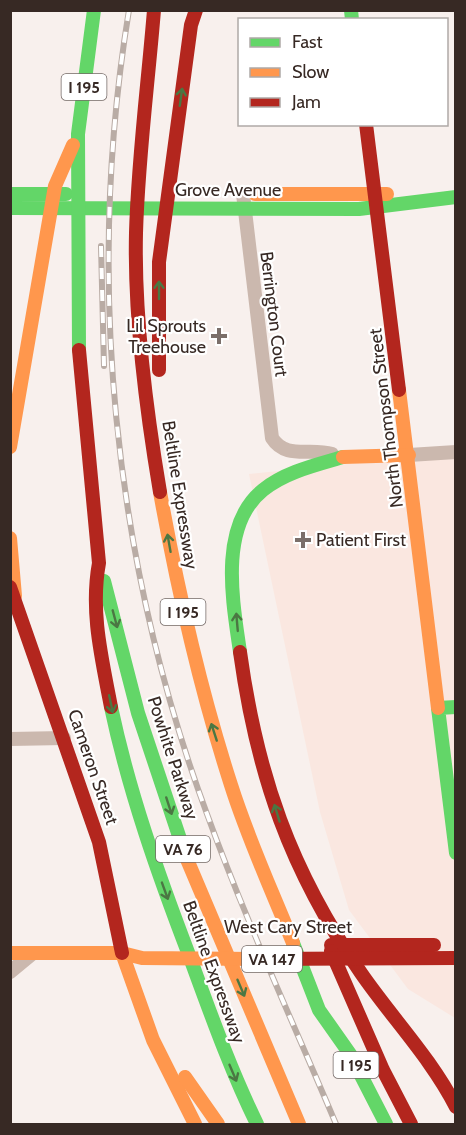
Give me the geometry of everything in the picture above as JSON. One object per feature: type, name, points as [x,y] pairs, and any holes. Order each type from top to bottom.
[{"type":"main road","name":"Beltline Expressway","points":[[94,10],[78,134],[79,373],[99,563],[93,592],[98,638],[124,763],[173,913],[233,1075],[256,1125]]},
{"type":"main road","name":"Beltline Expressway","points":[[154,10],[136,233],[138,295],[150,432],[178,593],[208,711],[232,788],[319,1010],[350,1054],[386,1125]]},
{"type":"main road","points":[[150,432],[159,368],[159,262],[191,25],[196,10]]},
{"type":"main road","name":"North Thompson Street","points":[[366,126],[409,455],[456,853]]},
{"type":"main road","points":[[10,447],[55,186],[78,134]]},
{"type":"main road","name":"Grove Avenue","points":[[243,201],[375,193],[450,198]]},
{"type":"main road","name":"Grove Avenue","points":[[10,194],[31,201],[243,201],[377,208],[450,198]]},
{"type":"main road","name":"Grove Avenue","points":[[10,208],[31,201]]},
{"type":"main road","points":[[409,455],[343,457],[299,471],[267,487],[244,512],[236,527],[233,547],[233,579],[240,658],[250,711],[279,818],[321,909],[365,981],[426,1060],[456,1107]]},
{"type":"main road","name":"Cameron Street","points":[[10,538],[13,592],[99,842],[130,984],[151,1031]]},
{"type":"main road","name":"Powhite Parkway","points":[[99,563],[138,713],[184,852],[299,1125]]},
{"type":"main road","points":[[438,708],[456,707]]},
{"type":"main road","points":[[300,866],[307,896],[382,1070],[411,1125]]},
{"type":"main road","name":"West Cary Street","points":[[122,953],[137,945],[448,945],[456,948]]},
{"type":"main road","name":"VA 147","points":[[10,953],[122,953]]},
{"type":"main road","name":"West Cary Street","points":[[122,953],[142,958],[402,960],[456,958]]},
{"type":"main road","points":[[319,1010],[354,1093]]},
{"type":"main road","points":[[151,1031],[195,1125]]},
{"type":"main road","points":[[151,1031],[218,1125]]},
{"type":"street","name":"Berrington Court","points":[[243,201],[272,438],[277,446],[285,451],[326,452],[343,457]]},
{"type":"street","points":[[409,455],[456,452]]},
{"type":"street","points":[[10,739],[64,738]]},
{"type":"street","points":[[10,972],[33,953]]},
{"type":"shaded area","points":[[455,453],[455,1018],[408,989],[349,910],[320,812],[249,474]]},
{"type":"railway","points":[[129,10],[116,111],[109,213],[110,315],[116,417],[129,519],[149,619],[175,718],[207,814],[253,931],[336,1124]]},
{"type":"railway","points":[[101,246],[104,366]]},
{"type":"traffic: fast","points":[[79,350],[78,134],[94,10]]},
{"type":"traffic: fast","points":[[351,10],[352,18]]},
{"type":"traffic: fast","points":[[10,194],[66,194]]},
{"type":"traffic: fast","points":[[10,208],[359,209],[456,197]]},
{"type":"traffic: fast","points":[[240,652],[234,611],[232,566],[239,524],[249,505],[263,490],[281,478],[343,457]]},
{"type":"traffic: fast","points":[[104,581],[138,713],[186,857]]},
{"type":"traffic: fast","points":[[111,707],[126,770],[155,863],[221,1040],[257,1124]]},
{"type":"traffic: fast","points":[[456,707],[438,708],[456,853]]},
{"type":"traffic: fast","points":[[293,943],[319,1010],[350,1054],[386,1124]]},
{"type":"traffic: slow","points":[[10,447],[55,186],[73,145]]},
{"type":"traffic: slow","points":[[255,194],[387,194]]},
{"type":"traffic: slow","points":[[399,390],[438,708]]},
{"type":"traffic: slow","points":[[343,457],[409,455]]},
{"type":"traffic: slow","points":[[160,492],[174,566],[209,713],[245,825],[293,943]]},
{"type":"traffic: slow","points":[[10,538],[15,596]]},
{"type":"traffic: slow","points":[[186,857],[299,1124]]},
{"type":"traffic: slow","points":[[10,953],[122,953],[142,958],[255,959]]},
{"type":"traffic: slow","points":[[122,953],[153,1040],[195,1124]]},
{"type":"traffic: slow","points":[[185,1077],[218,1124]]},
{"type":"traffic: jam","points":[[154,10],[139,177],[136,265],[142,363],[160,492]]},
{"type":"traffic: jam","points":[[159,370],[159,262],[191,25],[196,10]]},
{"type":"traffic: jam","points":[[366,126],[399,390]]},
{"type":"traffic: jam","points":[[79,350],[99,563],[96,617],[111,707]]},
{"type":"traffic: jam","points":[[10,587],[99,842],[122,953]]},
{"type":"traffic: jam","points":[[240,652],[256,740],[280,820],[296,859],[336,935],[373,990],[435,1072],[456,1107]]},
{"type":"traffic: jam","points":[[331,945],[434,945]]},
{"type":"traffic: jam","points":[[331,951],[383,1070],[411,1124]]},
{"type":"traffic: jam","points":[[255,959],[456,958]]},
{"type":"place","name":"Lil Sprouts Treehouse","points":[[219,336]]},
{"type":"place","name":"Patient First","points":[[303,540]]}]
